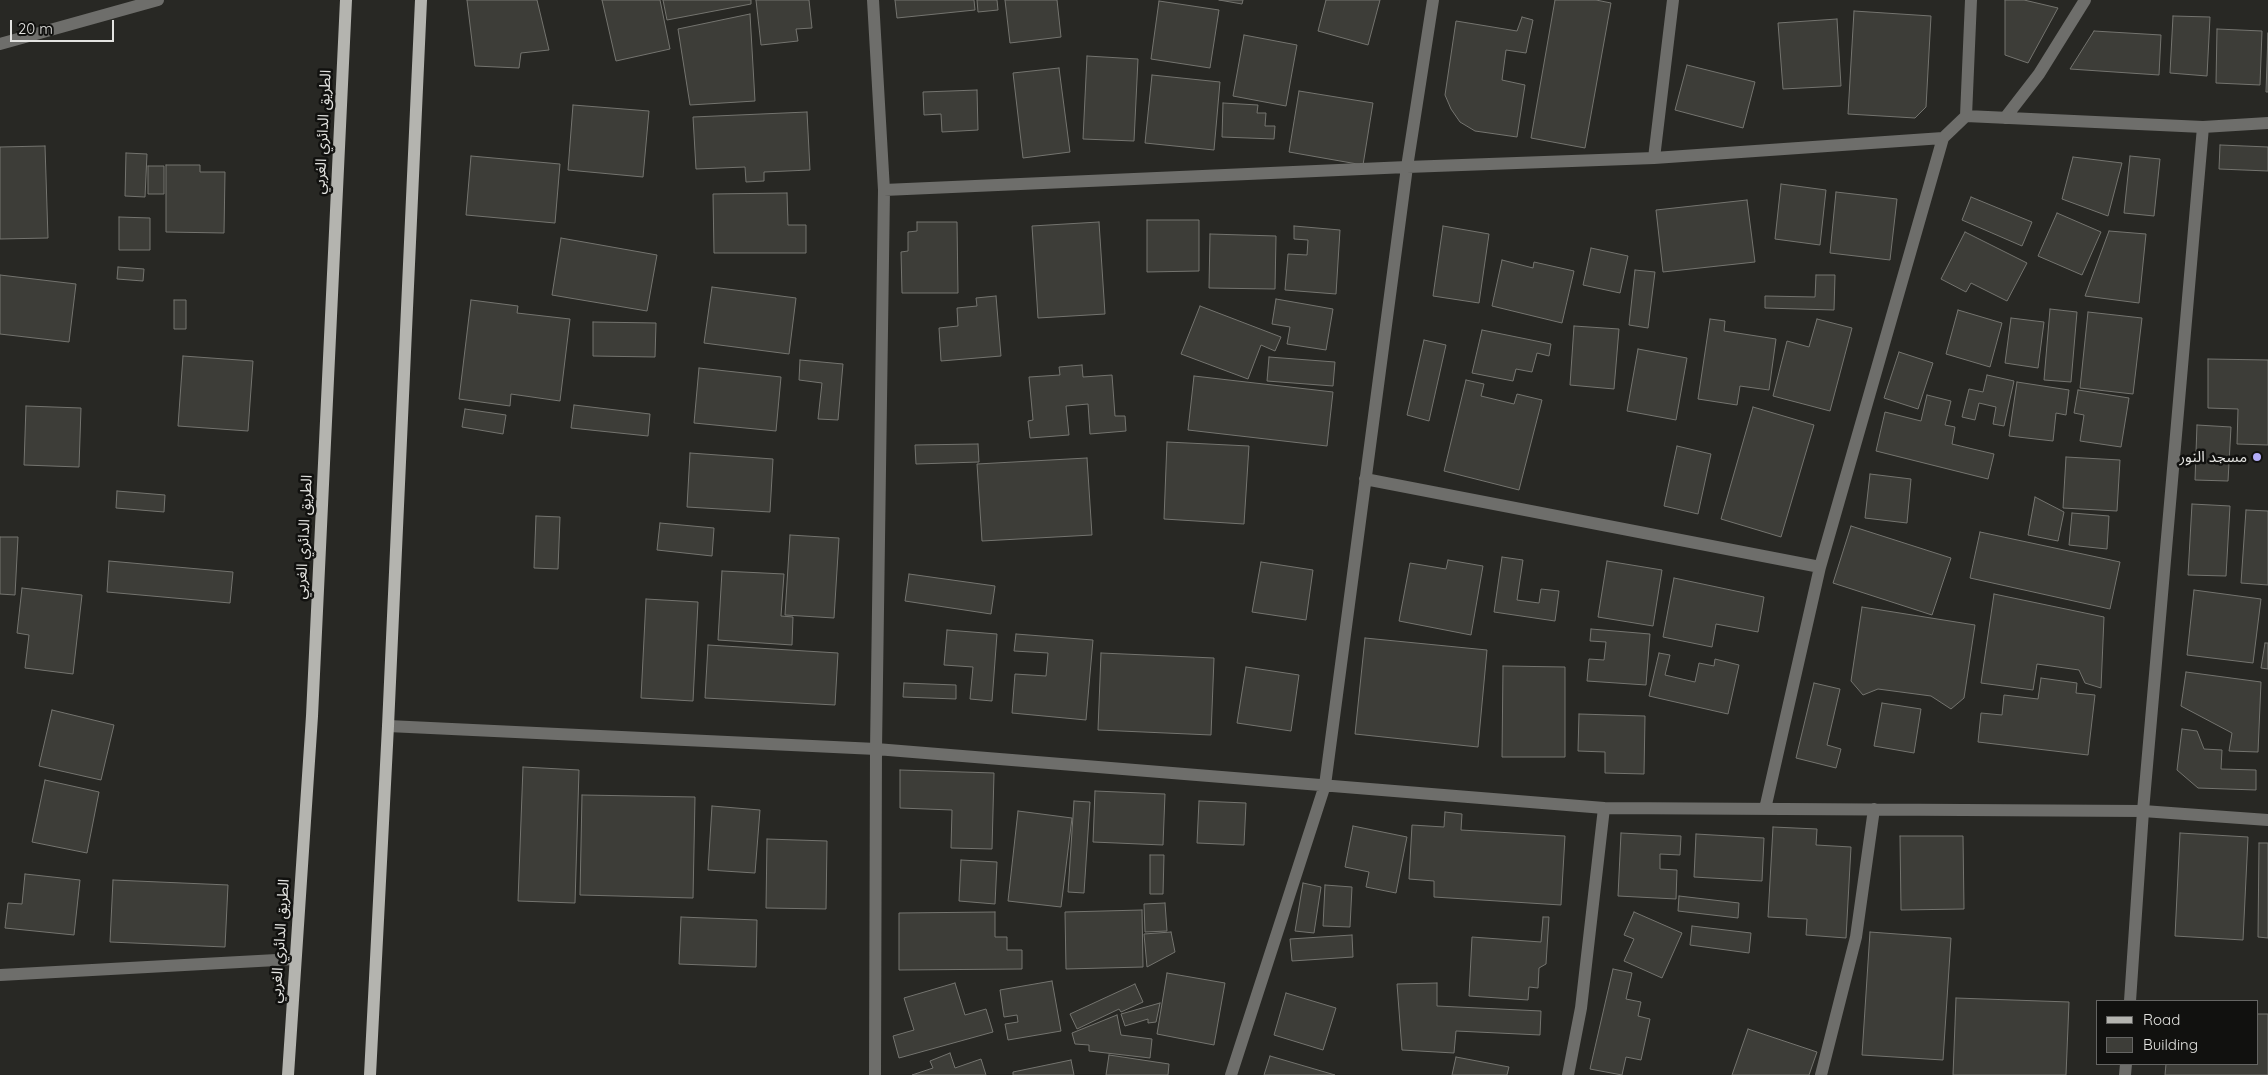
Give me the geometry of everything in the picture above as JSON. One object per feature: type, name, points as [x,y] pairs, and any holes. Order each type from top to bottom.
[{"type":"main road","name":"الطريق الدائري الغربي","points":[[288,1075],[312,716],[346,0]]},
{"type":"main road","points":[[370,1075],[421,0]]},
{"type":"street","points":[[0,44],[158,0]]},
{"type":"street","points":[[873,0],[884,190],[876,749],[875,1075]]},
{"type":"street","points":[[1231,1075],[1325,785],[1407,166],[1433,0]]},
{"type":"street","points":[[1654,158],[1673,0]]},
{"type":"street","points":[[1765,809],[1820,567],[1943,138],[1966,116],[1971,0]]},
{"type":"street","points":[[2005,118],[2039,74],[2085,0]]},
{"type":"street","points":[[1966,116],[2203,127],[2268,124]]},
{"type":"street","points":[[2130,1000],[2143,811],[2203,127]]},
{"type":"street","points":[[884,190],[1407,166],[1654,158],[1943,138]]},
{"type":"street","points":[[1365,479],[1820,567]]},
{"type":"street","points":[[388,726],[876,749],[1604,808],[2143,811],[2268,820]]},
{"type":"street","points":[[1568,1075],[1581,1008],[1604,808]]},
{"type":"street","points":[[1822,1075],[1856,937],[1874,809]]},
{"type":"street","points":[[0,975],[295,959]]},
{"type":"building","points":[[467,0],[537,0],[549,50],[521,53],[519,68],[475,66]]},
{"type":"building","points":[[602,0],[660,0],[670,49],[616,61]]},
{"type":"building","points":[[663,0],[751,0],[751,4],[667,20]]},
{"type":"building","points":[[756,0],[809,0],[812,28],[796,29],[798,41],[761,45]]},
{"type":"building","points":[[895,0],[974,0],[975,10],[897,18]]},
{"type":"building","points":[[977,0],[997,0],[998,10],[978,12]]},
{"type":"building","points":[[1005,0],[1057,0],[1061,37],[1010,43]]},
{"type":"building","points":[[1219,0],[1243,0],[1242,4]]},
{"type":"building","points":[[1326,0],[1380,0],[1368,45],[1318,31]]},
{"type":"building","points":[[1555,0],[1596,0],[1611,3],[1585,148],[1531,138]]},
{"type":"building","points":[[2005,0],[2024,0],[2058,8],[2028,63],[2005,55]]},
{"type":"building","points":[[1159,1],[1219,10],[1210,68],[1151,59]]},
{"type":"building","points":[[1854,11],[1931,16],[1926,107],[1915,118],[1848,114]]},
{"type":"building","points":[[750,14],[755,101],[690,105],[678,29]]},
{"type":"building","points":[[2173,16],[2210,17],[2207,76],[2170,73]]},
{"type":"building","points":[[1522,17],[1533,20],[1526,53],[1506,50],[1502,80],[1525,85],[1517,137],[1475,131],[1460,122],[1451,109],[1445,95],[1456,21],[1517,31]]},
{"type":"building","points":[[1837,19],[1841,86],[1783,89],[1778,23]]},
{"type":"building","points":[[2217,29],[2262,31],[2260,85],[2216,83]]},
{"type":"building","points":[[2094,31],[2161,35],[2159,75],[2070,69]]},
{"type":"building","points":[[2268,33],[2268,92],[2266,92]]},
{"type":"building","points":[[1244,35],[1297,45],[1286,106],[1233,96]]},
{"type":"building","points":[[1087,56],[1138,59],[1134,141],[1083,139]]},
{"type":"building","points":[[1687,65],[1755,82],[1743,128],[1675,110]]},
{"type":"building","points":[[1059,68],[1070,152],[1023,158],[1013,73]]},
{"type":"building","points":[[1152,75],[1220,82],[1214,150],[1145,143]]},
{"type":"building","points":[[977,90],[978,130],[942,132],[941,114],[924,115],[923,92]]},
{"type":"building","points":[[1299,91],[1373,103],[1363,165],[1289,152]]},
{"type":"building","points":[[1223,103],[1258,105],[1257,113],[1266,113],[1265,126],[1275,126],[1274,139],[1222,137]]},
{"type":"building","points":[[573,105],[649,111],[643,177],[568,170]]},
{"type":"building","points":[[807,112],[810,170],[764,172],[764,181],[746,182],[745,167],[696,169],[693,117]]},
{"type":"building","points":[[2220,145],[2268,147],[2268,171],[2219,169]]},
{"type":"building","points":[[45,146],[48,238],[0,239],[0,147]]},
{"type":"building","points":[[126,153],[147,154],[145,197],[125,196]]},
{"type":"building","points":[[471,156],[560,164],[555,223],[466,215]]},
{"type":"building","points":[[2130,156],[2160,159],[2154,216],[2124,213]]},
{"type":"building","points":[[2073,157],[2122,163],[2108,216],[2062,199]]},
{"type":"building","points":[[166,165],[200,165],[200,172],[225,172],[224,233],[166,232]]},
{"type":"building","points":[[148,166],[164,166],[164,194],[148,194]]},
{"type":"building","points":[[1781,184],[1826,190],[1820,245],[1775,239]]},
{"type":"building","points":[[1836,192],[1897,199],[1890,260],[1830,253]]},
{"type":"building","points":[[787,193],[788,225],[806,225],[806,253],[714,253],[713,194]]},
{"type":"building","points":[[1971,197],[2032,222],[2022,246],[1962,220]]},
{"type":"building","points":[[1747,200],[1755,262],[1663,272],[1656,210]]},
{"type":"building","points":[[2057,213],[2101,232],[2082,275],[2038,256]]},
{"type":"building","points":[[119,217],[150,218],[150,250],[119,250]]},
{"type":"building","points":[[1147,220],[1199,220],[1199,271],[1147,272]]},
{"type":"building","points":[[917,222],[957,222],[958,293],[902,293],[901,252],[908,251],[908,232],[917,231]]},
{"type":"building","points":[[1099,222],[1105,314],[1038,318],[1032,226]]},
{"type":"building","points":[[1294,226],[1340,230],[1336,294],[1285,290],[1288,254],[1307,255],[1308,240],[1294,239]]},
{"type":"building","points":[[1443,226],[1489,234],[1479,303],[1433,296]]},
{"type":"building","points":[[2109,231],[2146,234],[2139,303],[2085,296]]},
{"type":"building","points":[[1965,232],[2027,263],[2007,301],[1971,283],[1966,292],[1941,279]]},
{"type":"building","points":[[1210,234],[1276,236],[1275,289],[1209,288]]},
{"type":"building","points":[[561,238],[657,255],[647,311],[552,295]]},
{"type":"building","points":[[1591,248],[1628,256],[1620,293],[1583,285]]},
{"type":"building","points":[[1502,260],[1533,268],[1534,262],[1574,271],[1562,323],[1492,306]]},
{"type":"building","points":[[118,267],[144,269],[143,281],[117,279]]},
{"type":"building","points":[[1635,270],[1655,272],[1648,328],[1629,325]]},
{"type":"building","points":[[0,275],[76,284],[69,342],[0,334]]},
{"type":"building","points":[[1816,275],[1835,275],[1834,310],[1765,308],[1765,296],[1815,297]]},
{"type":"building","points":[[712,287],[796,298],[789,354],[704,343]]},
{"type":"building","points":[[996,296],[1001,356],[941,361],[939,328],[958,326],[957,308],[977,306],[976,298]]},
{"type":"building","points":[[1276,299],[1333,309],[1326,350],[1287,344],[1290,327],[1272,324]]},
{"type":"building","points":[[174,300],[186,300],[186,329],[174,329]]},
{"type":"building","points":[[471,300],[518,306],[517,313],[570,319],[560,401],[511,394],[510,406],[459,399]]},
{"type":"building","points":[[1200,306],[1281,337],[1275,351],[1261,345],[1248,379],[1181,354]]},
{"type":"building","points":[[2050,309],[2077,312],[2071,382],[2044,380]]},
{"type":"building","points":[[1958,310],[2002,323],[1990,367],[1946,354]]},
{"type":"building","points":[[2088,312],[2142,318],[2133,394],[2080,388]]},
{"type":"building","points":[[2011,318],[2044,322],[2038,368],[2005,363]]},
{"type":"building","points":[[1710,319],[1725,321],[1724,331],[1776,339],[1769,390],[1740,386],[1737,405],[1698,399]]},
{"type":"building","points":[[1817,319],[1852,328],[1830,411],[1773,396],[1787,341],[1809,347]]},
{"type":"building","points":[[593,322],[656,323],[655,357],[593,356]]},
{"type":"building","points":[[1574,326],[1619,329],[1614,389],[1570,385]]},
{"type":"building","points":[[1482,330],[1551,344],[1549,356],[1537,353],[1532,372],[1516,369],[1513,381],[1472,373]]},
{"type":"building","points":[[1424,340],[1446,345],[1429,421],[1407,415]]},
{"type":"building","points":[[1638,349],[1687,358],[1676,420],[1627,411]]},
{"type":"building","points":[[1899,352],[1933,363],[1918,409],[1884,398]]},
{"type":"building","points":[[183,356],[253,361],[248,431],[178,426]]},
{"type":"building","points":[[1269,357],[1335,362],[1333,386],[1267,381]]},
{"type":"building","points":[[2208,359],[2268,360],[2268,445],[2237,444],[2238,409],[2208,408]]},
{"type":"building","points":[[800,360],[843,364],[838,420],[818,419],[822,383],[799,380]]},
{"type":"building","points":[[1082,365],[1083,377],[1112,375],[1115,416],[1125,416],[1126,431],[1090,434],[1088,404],[1066,406],[1069,435],[1030,438],[1028,421],[1033,420],[1029,377],[1060,375],[1059,367]]},
{"type":"building","points":[[699,368],[781,377],[776,431],[694,423]]},
{"type":"building","points":[[1987,375],[2014,381],[2004,426],[1993,424],[1996,407],[1979,403],[1975,420],[1962,417],[1969,389],[1983,392]]},
{"type":"building","points":[[1194,376],[1333,392],[1327,446],[1188,430]]},
{"type":"building","points":[[1466,380],[1484,384],[1481,396],[1514,404],[1517,394],[1542,400],[1519,490],[1444,471]]},
{"type":"building","points":[[2017,382],[2069,390],[2066,415],[2056,413],[2053,441],[2009,436]]},
{"type":"building","points":[[2078,390],[2129,398],[2121,447],[2080,441],[2084,415],[2074,413]]},
{"type":"building","points":[[1927,395],[1951,401],[1945,425],[1955,427],[1952,444],[1994,454],[1988,479],[1876,451],[1885,412],[1921,421]]},
{"type":"building","points":[[574,405],[650,414],[648,436],[571,428]]},
{"type":"building","points":[[26,406],[81,408],[79,467],[24,465]]},
{"type":"building","points":[[1753,407],[1814,425],[1781,537],[1721,519]]},
{"type":"building","points":[[465,409],[506,415],[503,434],[462,427]]},
{"type":"building","points":[[2197,425],[2231,427],[2228,481],[2195,480]]},
{"type":"building","points":[[1167,442],[1249,446],[1244,524],[1164,519]]},
{"type":"building","points":[[978,444],[979,462],[916,464],[915,445]]},
{"type":"building","points":[[1677,446],[1711,454],[1698,514],[1664,506]]},
{"type":"building","points":[[690,453],[773,459],[770,512],[687,507]]},
{"type":"building","points":[[2066,457],[2120,460],[2117,511],[2063,508]]},
{"type":"building","points":[[1087,458],[1092,535],[982,541],[977,464]]},
{"type":"building","points":[[1870,474],[1911,479],[1907,523],[1865,518]]},
{"type":"building","points":[[117,491],[165,495],[164,512],[116,508]]},
{"type":"building","points":[[2035,497],[2064,512],[2058,541],[2028,535]]},
{"type":"building","points":[[2192,504],[2230,506],[2226,576],[2188,575]]},
{"type":"building","points":[[2246,510],[2268,511],[2268,585],[2241,583]]},
{"type":"building","points":[[2072,513],[2109,516],[2107,549],[2069,545]]},
{"type":"building","points":[[536,516],[560,517],[558,569],[534,568]]},
{"type":"building","points":[[660,523],[714,528],[712,556],[657,550]]},
{"type":"building","points":[[1851,526],[1951,558],[1932,615],[1833,583]]},
{"type":"building","points":[[1980,532],[2120,562],[2110,609],[1970,578]]},
{"type":"building","points":[[790,535],[839,538],[834,618],[785,615]]},
{"type":"building","points":[[0,537],[18,537],[15,595],[0,594]]},
{"type":"building","points":[[1502,557],[1523,560],[1517,600],[1539,603],[1541,589],[1559,591],[1555,621],[1494,612]]},
{"type":"building","points":[[1448,560],[1483,566],[1471,635],[1399,621],[1410,563],[1446,569]]},
{"type":"building","points":[[109,561],[233,572],[230,603],[107,592]]},
{"type":"building","points":[[1607,561],[1662,570],[1653,626],[1598,617]]},
{"type":"building","points":[[1261,562],[1313,570],[1306,620],[1252,612]]},
{"type":"building","points":[[722,571],[784,574],[781,616],[793,617],[792,645],[718,640]]},
{"type":"building","points":[[909,574],[995,586],[991,614],[905,601]]},
{"type":"building","points":[[1674,578],[1764,597],[1758,632],[1716,624],[1712,647],[1663,637]]},
{"type":"building","points":[[22,588],[82,595],[73,674],[25,668],[29,635],[17,633]]},
{"type":"building","points":[[2194,590],[2261,599],[2253,663],[2187,655]]},
{"type":"building","points":[[1994,594],[2104,617],[2101,688],[2085,683],[2079,670],[2037,664],[2033,690],[1981,683]]},
{"type":"building","points":[[646,599],[698,602],[693,701],[641,698]]},
{"type":"building","points":[[1862,607],[1975,625],[1964,698],[1951,709],[1931,696],[1878,689],[1863,695],[1851,681]]},
{"type":"building","points":[[1591,629],[1650,634],[1646,685],[1587,681],[1589,659],[1604,660],[1606,642],[1590,641]]},
{"type":"building","points":[[947,630],[997,634],[992,701],[970,699],[973,667],[944,665]]},
{"type":"building","points":[[1016,634],[1093,640],[1086,720],[1012,713],[1015,674],[1046,676],[1048,653],[1014,651]]},
{"type":"building","points":[[1365,638],[1487,650],[1478,747],[1355,734]]},
{"type":"building","points":[[2265,643],[2268,643],[2268,669],[2261,668]]},
{"type":"building","points":[[708,645],[838,653],[835,705],[705,698]]},
{"type":"building","points":[[1101,653],[1214,658],[1211,735],[1098,730]]},
{"type":"building","points":[[1659,653],[1670,655],[1665,675],[1695,682],[1699,663],[1714,666],[1715,659],[1739,665],[1728,714],[1649,696]]},
{"type":"building","points":[[1503,666],[1565,667],[1565,757],[1502,757]]},
{"type":"building","points":[[1246,667],[1299,675],[1291,731],[1237,723]]},
{"type":"building","points":[[2186,672],[2261,682],[2258,752],[2229,751],[2232,733],[2181,706]]},
{"type":"building","points":[[2041,678],[2077,683],[2076,693],[2095,695],[2088,755],[1978,742],[1981,713],[2002,715],[2004,695],[2038,699]]},
{"type":"building","points":[[904,683],[956,685],[956,699],[903,697]]},
{"type":"building","points":[[1814,683],[1840,689],[1827,745],[1841,749],[1836,768],[1796,758]]},
{"type":"building","points":[[1882,703],[1921,709],[1914,753],[1874,746]]},
{"type":"building","points":[[52,710],[114,725],[101,780],[39,766]]},
{"type":"building","points":[[1579,714],[1645,716],[1644,774],[1605,773],[1605,752],[1578,751]]},
{"type":"building","points":[[2182,729],[2197,731],[2204,749],[2222,750],[2221,769],[2256,770],[2256,790],[2198,788],[2177,770]]},
{"type":"building","points":[[523,767],[579,770],[575,903],[518,901]]},
{"type":"building","points":[[900,770],[994,773],[992,849],[951,848],[952,810],[900,808]]},
{"type":"building","points":[[45,780],[99,792],[87,853],[32,842]]},
{"type":"building","points":[[1095,791],[1165,794],[1163,845],[1093,842]]},
{"type":"building","points":[[582,795],[695,797],[693,898],[580,895]]},
{"type":"building","points":[[1074,801],[1090,802],[1084,893],[1068,892]]},
{"type":"building","points":[[1199,801],[1246,803],[1244,845],[1197,843]]},
{"type":"building","points":[[712,806],[760,810],[755,873],[708,870]]},
{"type":"building","points":[[1018,811],[1072,818],[1061,907],[1008,901]]},
{"type":"building","points":[[1445,812],[1462,814],[1461,830],[1565,836],[1561,905],[1434,897],[1434,881],[1409,879],[1412,825],[1444,827]]},
{"type":"building","points":[[1353,826],[1407,837],[1396,893],[1366,887],[1369,872],[1345,867]]},
{"type":"building","points":[[1773,827],[1817,829],[1816,845],[1851,847],[1846,938],[1806,935],[1807,919],[1768,917]]},
{"type":"building","points":[[1621,833],[1681,836],[1680,855],[1660,854],[1660,869],[1677,870],[1676,899],[1618,896]]},
{"type":"building","points":[[2180,833],[2248,837],[2243,940],[2175,936]]},
{"type":"building","points":[[1696,834],[1764,838],[1762,881],[1694,877]]},
{"type":"building","points":[[1900,836],[1963,836],[1964,909],[1901,910]]},
{"type":"building","points":[[767,839],[827,841],[826,909],[766,908]]},
{"type":"building","points":[[2259,843],[2268,843],[2268,938],[2258,937]]},
{"type":"building","points":[[1150,855],[1164,855],[1163,894],[1150,894]]},
{"type":"building","points":[[961,860],[997,862],[995,904],[959,901]]},
{"type":"building","points":[[25,874],[80,880],[74,935],[5,928],[8,903],[22,904]]},
{"type":"building","points":[[113,880],[228,885],[225,947],[110,942]]},
{"type":"building","points":[[1303,883],[1321,887],[1314,933],[1295,931]]},
{"type":"building","points":[[1325,885],[1352,887],[1350,927],[1323,926]]},
{"type":"building","points":[[1679,896],[1739,903],[1738,918],[1678,911]]},
{"type":"building","points":[[1165,903],[1167,931],[1145,932],[1144,904]]},
{"type":"building","points":[[1142,910],[1143,967],[1066,969],[1065,912]]},
{"type":"building","points":[[995,912],[995,937],[1007,937],[1007,950],[1022,950],[1022,969],[899,970],[899,913]]},
{"type":"building","points":[[1634,912],[1682,933],[1662,978],[1624,961],[1634,939],[1624,935]]},
{"type":"building","points":[[681,917],[757,920],[756,967],[679,964]]},
{"type":"building","points":[[1543,917],[1549,917],[1546,964],[1539,968],[1538,988],[1529,987],[1528,1000],[1469,996],[1472,937],[1541,942]]},
{"type":"building","points":[[1692,926],[1751,933],[1749,953],[1690,945]]},
{"type":"building","points":[[1171,932],[1175,952],[1147,967],[1144,934]]},
{"type":"building","points":[[1870,932],[1951,938],[1943,1060],[1862,1055]]},
{"type":"building","points":[[1352,935],[1353,957],[1292,961],[1290,939]]},
{"type":"building","points":[[1613,969],[1632,973],[1626,999],[1641,1002],[1638,1016],[1650,1019],[1641,1060],[1626,1057],[1622,1075],[1590,1069]]},
{"type":"building","points":[[1167,973],[1225,983],[1214,1045],[1157,1034]]},
{"type":"building","points":[[1052,981],[1061,1031],[1008,1040],[1005,1024],[1018,1022],[1017,1015],[1004,1017],[1000,990]]},
{"type":"building","points":[[955,983],[965,1015],[986,1009],[993,1032],[899,1058],[893,1036],[914,1030],[904,998]]},
{"type":"building","points":[[1437,983],[1437,1006],[1541,1011],[1540,1035],[1456,1031],[1454,1053],[1402,1050],[1397,984]]},
{"type":"building","points":[[1135,984],[1143,1002],[1121,1012],[1119,1009],[1077,1029],[1070,1014]]},
{"type":"building","points":[[1286,993],[1336,1008],[1323,1050],[1274,1035]]},
{"type":"building","points":[[1956,998],[2069,1002],[2066,1075],[1953,1075]]},
{"type":"building","points":[[1160,1003],[1156,1022],[1148,1023],[1148,1019],[1125,1026],[1121,1014]]},
{"type":"building","points":[[2258,1014],[2268,1014],[2268,1075],[2165,1075],[2166,1065],[2258,1065]]},
{"type":"building","points":[[1117,1015],[1121,1035],[1152,1039],[1150,1058],[1089,1051],[1089,1045],[1075,1044],[1072,1033]]},
{"type":"building","points":[[1748,1029],[1817,1052],[1809,1075],[1732,1075]]},
{"type":"building","points":[[950,1053],[955,1068],[981,1059],[986,1075],[912,1075],[933,1068],[930,1061]]},
{"type":"building","points":[[1109,1055],[1169,1064],[1168,1075],[1106,1075]]},
{"type":"building","points":[[1270,1056],[1335,1075],[1264,1075]]},
{"type":"building","points":[[1456,1057],[1509,1067],[1507,1075],[1452,1075]]},
{"type":"building","points":[[1071,1060],[1074,1075],[1013,1075],[1013,1072]]},
{"type":"place","name":"مسجد النور","points":[[2257,457]]}]
